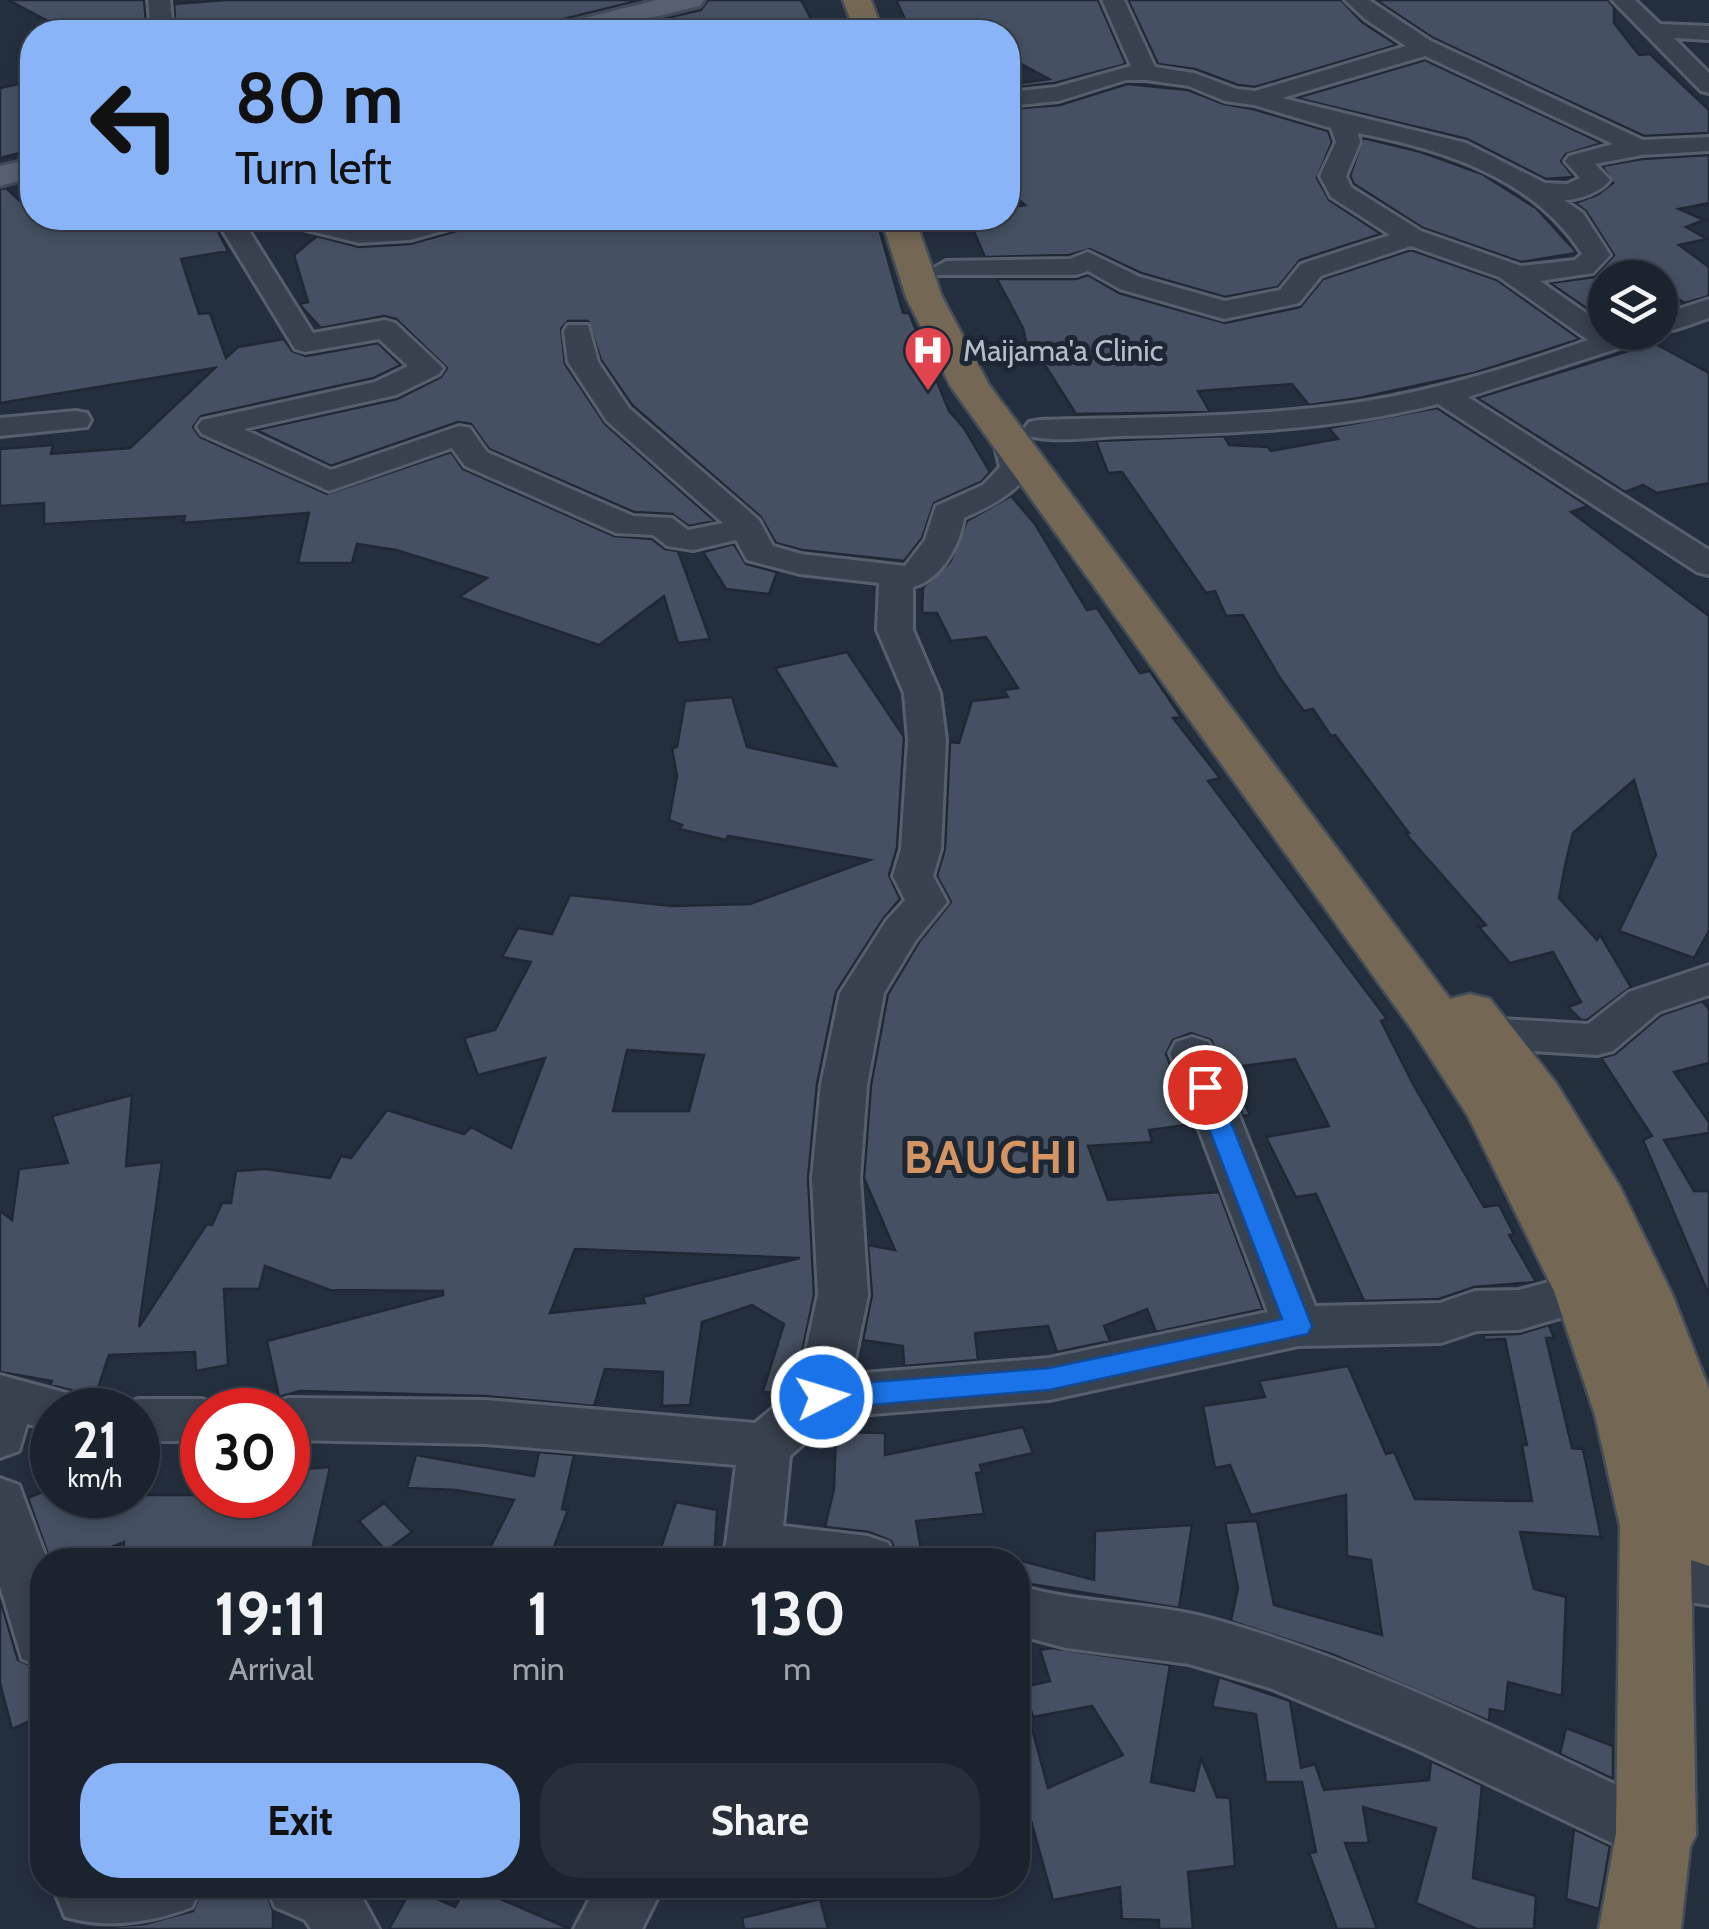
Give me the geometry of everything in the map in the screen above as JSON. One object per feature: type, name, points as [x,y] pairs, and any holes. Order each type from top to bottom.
[{"type":"highway","points":[[902,230],[942,338],[971,387],[1024,434],[1536,1098],[1589,1187],[1606,1277],[1709,1397]]},
{"type":"highway","points":[[934,230],[971,331],[1024,434],[1433,1018],[1606,1277],[1685,1414],[1689,1534],[1656,1834],[1651,1845],[1640,1929]]},
{"type":"main road","points":[[586,20],[651,0]]},
{"type":"main road","points":[[599,20],[690,0]]},
{"type":"street","points":[[1113,0],[1146,72]]},
{"type":"street","points":[[1356,0],[1378,22],[1424,50],[1500,80],[1636,146]]},
{"type":"street","points":[[1630,4],[1709,86]]},
{"type":"street","points":[[1655,31],[1709,32]]},
{"type":"street","points":[[1256,98],[1390,56],[1424,50]]},
{"type":"street","points":[[1020,97],[1059,94],[1124,73],[1146,72],[1194,80],[1234,96],[1256,98],[1342,123],[1458,148],[1540,191],[1570,192],[1597,180],[1578,162],[1636,146],[1709,144]]},
{"type":"street","points":[[1342,123],[1348,142],[1334,166],[1336,185],[1349,199],[1411,237],[1520,275],[1545,275],[1583,267],[1596,254],[1575,228],[1574,219],[1517,178]]},
{"type":"street","points":[[235,230],[305,344],[385,329],[428,368],[385,390],[213,427],[329,481],[459,434],[476,460],[628,526],[660,525],[679,539],[693,540],[748,527]]},
{"type":"street","points":[[332,230],[359,234],[417,230]]},
{"type":"street","points":[[946,269],[1076,267],[1088,260],[1130,282],[1224,310],[1288,296],[1311,270],[1411,237]]},
{"type":"street","points":[[1500,266],[1588,317]]},
{"type":"street","points":[[1678,319],[1709,308]]},
{"type":"street","points":[[578,330],[583,362],[618,414],[748,527],[758,554],[800,564],[913,578],[930,560],[948,529],[948,513],[994,492],[1016,469],[1024,434],[1218,424],[1359,411],[1444,394],[1588,349]]},
{"type":"street","points":[[1444,394],[1709,565]]},
{"type":"street","points":[[0,427],[76,420]]},
{"type":"street","points":[[822,1397],[843,1295],[836,1178],[844,1085],[862,993],[926,902],[913,876],[921,850],[927,740],[922,693],[896,630],[896,574]]},
{"type":"street","points":[[1484,1033],[1597,1040],[1644,1002],[1709,978]]},
{"type":"street","points":[[1192,1053],[1298,1326]]},
{"type":"street","points":[[751,1548],[765,1446],[822,1397],[1049,1379],[1298,1326],[1440,1323],[1476,1311],[1519,1310],[1606,1277]]},
{"type":"street","points":[[1,1409],[30,1410]]},
{"type":"street","points":[[310,1419],[486,1422],[765,1446]]},
{"type":"street","points":[[0,1502],[30,1586]]},
{"type":"street","points":[[1030,1615],[1052,1623],[1208,1642],[1342,1686],[1656,1834]]},
{"type":"street","points":[[328,1898],[348,1929]]},
{"type":"building","points":[[8,0],[144,0],[146,20],[46,20]]},
{"type":"building","points":[[226,0],[641,0],[559,20],[175,20],[174,4]]},
{"type":"building","points":[[708,0],[801,0],[812,20],[658,20],[701,10]]},
{"type":"building","points":[[896,0],[1098,0],[1126,64],[1055,83],[1020,87],[1020,83],[1049,79],[1020,63],[1020,20],[905,20]]},
{"type":"building","points":[[1128,0],[1341,0],[1362,22],[1397,45],[1255,87],[1238,85],[1195,69],[1158,64]]},
{"type":"building","points":[[1376,0],[1608,0],[1614,7],[1614,23],[1639,55],[1650,54],[1709,110],[1709,133],[1644,136],[1433,38]]},
{"type":"building","points":[[1425,60],[1602,143],[1566,154],[1561,161],[1574,177],[1546,179],[1467,139],[1296,98]]},
{"type":"building","points":[[20,84],[20,153],[0,158],[0,88]]},
{"type":"building","points":[[1127,84],[1188,90],[1224,104],[1328,131],[1332,142],[1317,178],[1329,200],[1381,234],[1300,260],[1278,287],[1225,297],[1141,273],[1090,249],[1069,255],[985,257],[973,230],[1020,230],[1020,206],[1025,205],[1020,201],[1020,108],[1060,105]]},
{"type":"building","points":[[1363,138],[1421,152],[1482,174],[1536,208],[1577,253],[1521,262],[1423,228],[1354,184],[1350,176]]},
{"type":"building","points":[[1709,155],[1709,203],[1679,209],[1704,220],[1686,227],[1707,239],[1679,245],[1709,267],[1709,296],[1685,303],[1678,299],[1678,260],[1609,260],[1614,255],[1586,211],[1575,203],[1597,195],[1613,183],[1602,166]]},
{"type":"building","points":[[6,188],[20,201],[20,230],[217,230],[228,251],[181,259],[199,314],[210,313],[226,358],[238,347],[284,339],[292,351],[306,356],[378,343],[401,365],[374,378],[201,416],[193,427],[200,437],[327,494],[451,452],[463,469],[614,536],[652,539],[665,549],[678,551],[710,639],[678,643],[664,596],[599,645],[459,597],[487,578],[396,550],[357,544],[352,563],[298,563],[309,513],[183,523],[185,516],[44,524],[44,503],[0,506],[0,449],[53,445],[51,454],[130,448],[215,368],[0,403],[0,189]]},
{"type":"building","points":[[461,230],[879,230],[903,313],[909,313],[949,411],[990,472],[981,482],[934,503],[922,538],[904,561],[802,550],[776,543],[761,517],[632,405],[601,360],[588,321],[568,321],[561,329],[565,364],[605,424],[715,521],[689,526],[672,514],[634,512],[489,449],[471,424],[458,422],[331,466],[256,430],[397,399],[441,377],[447,368],[396,319],[384,316],[321,328],[299,304],[308,302],[294,255],[317,236],[359,247],[410,244]]},
{"type":"building","points":[[1411,250],[1497,280],[1580,339],[1474,373],[1359,398],[1309,405],[1292,384],[1198,391],[1210,412],[1076,414],[1038,354],[1029,354],[1023,328],[997,279],[1076,279],[1088,275],[1119,293],[1225,323],[1300,307],[1323,279]]},
{"type":"building","points":[[1588,278],[1588,309],[1550,283]]},
{"type":"building","points":[[1631,350],[1667,350],[1709,373],[1709,483],[1657,493],[1643,485],[1625,492],[1477,398]]},
{"type":"building","points":[[1437,408],[1588,506],[1571,512],[1709,616],[1709,931],[1694,958],[1619,931],[1656,855],[1634,780],[1573,833],[1566,861],[1559,898],[1597,940],[1600,935],[1631,987],[1587,1020],[1581,1020],[1568,1007],[1581,1002],[1553,952],[1510,963],[1479,927],[1486,925],[1406,834],[1409,833],[1335,735],[1331,736],[1313,709],[1304,711],[1243,615],[1226,616],[1215,591],[1206,593],[1122,472],[1108,473],[1096,441],[1224,436],[1229,445],[1268,447],[1271,451],[1338,439],[1329,428]]},
{"type":"building","points":[[1011,496],[1035,524],[1087,610],[1097,608],[1140,673],[1150,671],[1181,717],[1173,718],[1220,778],[1208,781],[1387,1019],[1381,1021],[1413,1084],[1484,1207],[1499,1205],[1514,1234],[1509,1235],[1536,1282],[1474,1287],[1439,1299],[1364,1301],[1316,1194],[1296,1197],[1266,1137],[1329,1126],[1295,1059],[1228,1068],[1250,1115],[1243,1116],[1211,1040],[1191,1033],[1173,1040],[1166,1054],[1193,1124],[1149,1130],[1152,1142],[1088,1146],[1108,1200],[1219,1192],[1263,1309],[1156,1332],[1147,1309],[1104,1326],[1110,1341],[1057,1352],[1048,1326],[975,1333],[978,1360],[904,1366],[903,1346],[863,1340],[872,1295],[868,1245],[895,1250],[864,1178],[871,1085],[888,994],[919,942],[951,902],[937,876],[945,849],[950,742],[959,743],[972,701],[1008,697],[1004,690],[1018,688],[986,637],[951,641],[937,613],[922,613],[923,587],[950,562],[967,521]]},
{"type":"building","points":[[734,544],[746,564],[777,572],[769,594],[726,589],[703,552]]},
{"type":"building","points":[[847,652],[904,737],[897,848],[889,875],[900,899],[836,992],[817,1084],[808,1178],[814,1295],[795,1385],[783,1395],[763,1391],[784,1324],[752,1305],[702,1322],[690,1405],[662,1406],[663,1372],[605,1369],[594,1406],[486,1396],[277,1388],[267,1341],[443,1295],[443,1291],[330,1290],[265,1266],[259,1289],[224,1289],[228,1365],[196,1371],[195,1352],[109,1355],[98,1388],[62,1388],[50,1385],[52,1381],[0,1372],[0,1211],[12,1220],[19,1169],[68,1163],[52,1116],[132,1095],[126,1166],[162,1162],[139,1327],[207,1224],[212,1225],[222,1203],[231,1203],[236,1171],[266,1169],[330,1178],[341,1156],[351,1158],[387,1110],[464,1134],[471,1127],[511,1148],[545,1058],[478,1075],[464,1038],[495,1030],[531,962],[502,957],[518,928],[552,934],[570,895],[672,906],[750,904],[870,860],[728,836],[726,840],[679,829],[682,825],[669,820],[677,776],[672,748],[677,747],[685,701],[732,697],[747,747],[836,766],[775,668]],"holes":[[[627,1050],[704,1055],[689,1111],[613,1111]],[[575,1249],[800,1258],[643,1297],[645,1303],[550,1313]]]},
{"type":"building","points":[[1702,1001],[1709,1009],[1709,1063],[1674,1072],[1709,1122],[1709,1133],[1664,1140],[1694,1191],[1709,1191],[1709,1295],[1643,1140],[1652,1136],[1601,1058],[1615,1054],[1661,1015]]},
{"type":"building","points":[[1549,1325],[1554,1338],[1546,1338],[1572,1448],[1583,1449],[1601,1537],[1520,1532],[1534,1589],[1566,1597],[1562,1696],[1508,1682],[1505,1712],[1490,1709],[1489,1721],[1334,1655],[1231,1621],[1238,1588],[1225,1523],[1257,1521],[1274,1605],[1382,1635],[1371,1560],[1347,1556],[1346,1495],[1251,1515],[1230,1465],[1215,1468],[1203,1406],[1265,1397],[1259,1381],[1348,1366],[1386,1454],[1394,1452],[1415,1499],[1532,1501],[1522,1445],[1527,1445],[1505,1339],[1485,1340],[1483,1335],[1519,1334]]},
{"type":"building","points":[[1023,1427],[1033,1453],[980,1465],[982,1472],[976,1473],[984,1514],[916,1521],[921,1548],[894,1548],[891,1541],[869,1532],[825,1527],[834,1489],[836,1432],[885,1433],[885,1455]]},
{"type":"building","points":[[539,1452],[574,1455],[562,1509],[568,1510],[554,1548],[490,1548],[514,1500],[456,1490],[407,1488],[416,1455],[534,1476]]},
{"type":"building","points":[[330,1467],[312,1548],[124,1548],[124,1542],[109,1548],[46,1548],[35,1518],[160,1518],[160,1495],[180,1495],[180,1518],[310,1518],[310,1468]]},
{"type":"building","points":[[676,1502],[717,1510],[715,1548],[661,1548]]},
{"type":"building","points":[[384,1503],[412,1532],[390,1548],[383,1548],[359,1521]]},
{"type":"building","points":[[1192,1525],[1179,1608],[1030,1584],[1030,1563],[1094,1580],[1095,1531]]},
{"type":"building","points":[[0,1599],[18,1660],[30,1665],[30,1721],[12,1729],[0,1683]]},
{"type":"building","points":[[1052,1648],[1170,1665],[1151,1782],[1194,1791],[1201,1758],[1217,1797],[1230,1798],[1235,1866],[1188,1872],[1193,1929],[1159,1929],[1159,1920],[1122,1919],[1120,1887],[1053,1900],[1030,1817],[1030,1721],[1048,1788],[1123,1755],[1092,1706],[1033,1717],[1030,1686],[1050,1681],[1040,1650]]},
{"type":"building","points":[[1219,1677],[1290,1701],[1301,1768],[1315,1764],[1324,1790],[1429,1780],[1431,1761],[1482,1785],[1473,1878],[1536,1896],[1534,1929],[1477,1929],[1416,1903],[1436,1828],[1363,1807],[1369,1843],[1345,1843],[1377,1929],[1337,1929],[1309,1853],[1316,1852],[1302,1782],[1266,1782],[1256,1714],[1212,1707]]},
{"type":"building","points":[[1566,1728],[1613,1746],[1613,1779],[1560,1754]]},
{"type":"building","points":[[1574,1829],[1610,1846],[1599,1909],[1566,1899]]},
{"type":"building","points":[[198,1898],[268,1898],[273,1929],[82,1929],[145,1924],[193,1911]]},
{"type":"building","points":[[406,1898],[435,1898],[455,1907],[460,1898],[498,1898],[570,1929],[389,1929]]},
{"type":"building","points":[[820,1899],[828,1929],[744,1929],[742,1918]]},
{"type":"place","name":"Maijama'a Clinic","points":[[928,392]]},
{"type":"district","name":"BAUCHI","points":[[992,1157]]},
{"type":"route","points":[[822,1397],[1049,1379],[1298,1326],[1205,1087]]}]
